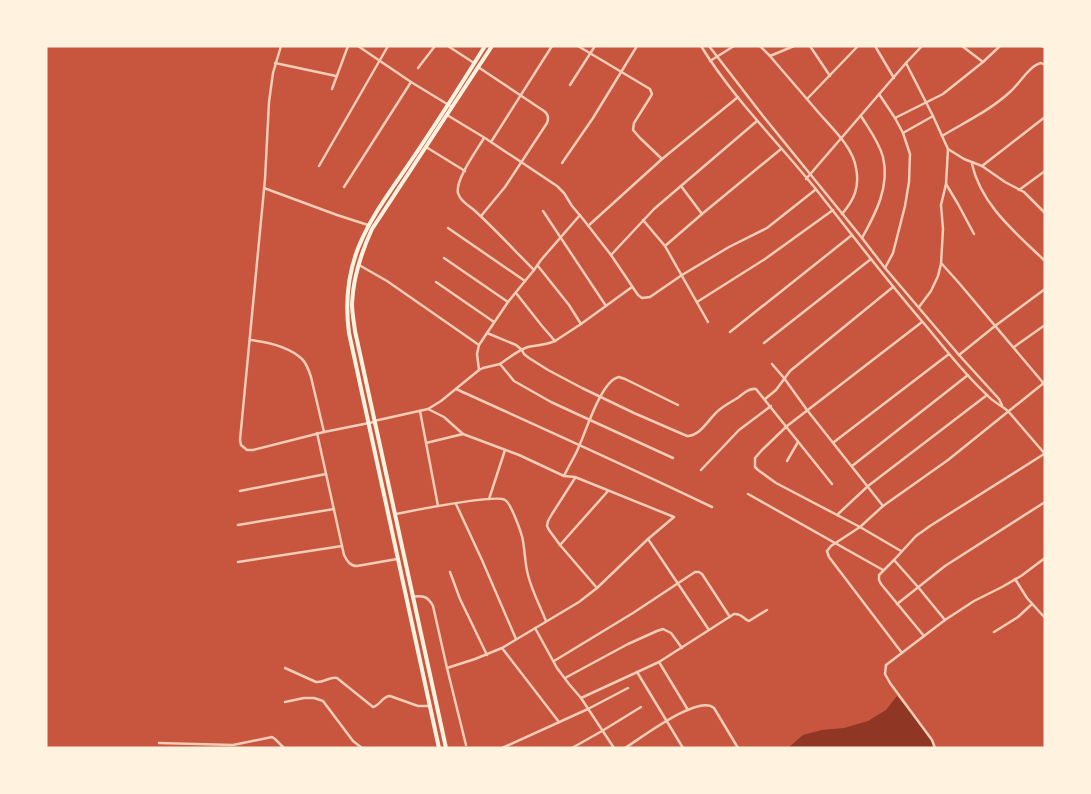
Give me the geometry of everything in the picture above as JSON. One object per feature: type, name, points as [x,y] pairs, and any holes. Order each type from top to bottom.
[{"type":"main road","points":[[446,748],[373,422],[349,333],[348,285],[359,243],[368,225],[485,46]]},
{"type":"main road","points":[[440,748],[399,558],[354,331],[352,303],[358,265],[372,229],[492,46]]},
{"type":"street","points":[[281,46],[272,73],[264,188],[240,440],[241,445],[247,450],[428,409],[441,401],[479,370],[500,364],[529,347],[555,341],[632,286]]},
{"type":"street","points":[[332,89],[348,46]]},
{"type":"street","points":[[358,46],[452,107]]},
{"type":"street","points":[[318,166],[388,46]]},
{"type":"street","points":[[418,68],[435,46]]},
{"type":"street","points":[[448,46],[548,115],[547,123],[522,162],[505,187],[480,216]]},
{"type":"street","points":[[491,142],[552,46]]},
{"type":"street","points":[[578,46],[648,87],[651,91],[651,96],[634,123],[633,130],[662,159]]},
{"type":"street","points":[[570,85],[595,46]]},
{"type":"street","points":[[562,163],[593,118],[637,46]]},
{"type":"street","points":[[701,46],[738,97],[816,190],[922,322],[987,396],[1003,406]]},
{"type":"street","points":[[709,46],[885,268],[999,399],[1044,454],[916,536],[879,574],[878,580],[924,636]]},
{"type":"street","points":[[710,60],[734,46]]},
{"type":"street","points":[[760,46],[841,139],[854,160],[857,184],[855,196],[842,214]]},
{"type":"street","points":[[770,56],[794,46]]},
{"type":"street","points":[[810,46],[830,76]]},
{"type":"street","points":[[807,100],[858,46]]},
{"type":"street","points":[[875,46],[894,78]]},
{"type":"street","points":[[806,179],[922,46]]},
{"type":"street","points":[[962,46],[983,62]]},
{"type":"street","points":[[895,118],[943,94],[1000,46]]},
{"type":"street","points":[[1041,46],[1045,47]]},
{"type":"street","points":[[275,63],[336,76]]},
{"type":"street","points":[[906,63],[948,149],[946,184],[942,205],[942,264],[931,291],[919,307]]},
{"type":"street","points":[[942,136],[1011,92],[1034,65],[1041,63],[1045,65]]},
{"type":"street","points":[[344,187],[411,82]]},
{"type":"street","points":[[879,94],[895,118],[910,154],[909,182],[905,206],[893,253],[885,268]]},
{"type":"street","points":[[588,226],[662,159],[738,97]]},
{"type":"street","points":[[448,115],[557,186],[642,298],[650,297],[729,247],[767,228],[816,190]]},
{"type":"street","points":[[861,116],[880,150],[885,175],[881,199],[874,218],[862,238]]},
{"type":"street","points":[[903,134],[933,116]]},
{"type":"street","points":[[982,166],[1045,117]]},
{"type":"street","points":[[611,255],[654,208],[758,121]]},
{"type":"street","points":[[485,138],[464,171],[459,182],[458,193],[465,203],[534,270]]},
{"type":"street","points":[[426,147],[464,171]]},
{"type":"street","points":[[665,246],[781,149]]},
{"type":"street","points":[[948,149],[972,163],[982,166],[1029,196],[1045,213]]},
{"type":"street","points":[[972,163],[975,177],[998,214],[1045,261]]},
{"type":"street","points":[[1019,190],[1045,171]]},
{"type":"street","points":[[946,184],[974,234]]},
{"type":"street","points":[[681,186],[702,214]]},
{"type":"street","points":[[264,188],[368,225]]},
{"type":"street","points":[[1041,208],[1045,205]]},
{"type":"street","points":[[697,302],[765,259],[832,210]]},
{"type":"street","points":[[543,211],[606,306]]},
{"type":"street","points":[[479,370],[477,354],[479,345],[494,322],[541,260],[580,216]]},
{"type":"street","points":[[642,220],[665,246],[708,322]]},
{"type":"street","points":[[448,228],[525,281]]},
{"type":"street","points":[[730,332],[852,235]]},
{"type":"street","points":[[444,258],[508,302]]},
{"type":"street","points":[[764,343],[871,259]]},
{"type":"street","points":[[902,653],[829,557],[827,551],[835,543],[860,527],[883,506],[948,460],[1044,383],[942,264]]},
{"type":"street","points":[[358,265],[479,345]]},
{"type":"street","points":[[538,266],[569,304],[581,324]]},
{"type":"street","points":[[436,282],[494,322]]},
{"type":"street","points":[[765,399],[776,390],[790,371],[893,287]]},
{"type":"street","points":[[959,355],[1045,289]]},
{"type":"street","points":[[516,293],[555,341]]},
{"type":"street","points":[[901,551],[776,483],[756,467],[754,462],[759,454],[786,426],[922,322]]},
{"type":"street","points":[[1014,347],[1045,325]]},
{"type":"street","points":[[487,333],[516,345],[529,358],[548,370],[643,417],[690,436],[698,432],[718,410],[750,389],[756,389],[832,484]]},
{"type":"street","points":[[250,340],[277,345],[302,359],[311,377],[324,432]]},
{"type":"street","points":[[834,442],[949,354]]},
{"type":"street","points":[[500,364],[514,381],[551,402],[673,458]]},
{"type":"street","points":[[772,364],[883,506]]},
{"type":"street","points":[[852,466],[968,375]]},
{"type":"street","points":[[564,476],[600,396],[609,382],[615,378],[619,377],[678,405]]},
{"type":"street","points":[[456,389],[631,468],[712,507]]},
{"type":"street","points":[[837,515],[868,486],[987,396]]},
{"type":"street","points":[[701,470],[739,430],[771,406]]},
{"type":"street","points":[[428,409],[444,417],[463,434],[564,476],[575,478],[674,517],[597,588],[578,602],[502,648],[447,668]]},
{"type":"street","points":[[420,411],[438,506]]},
{"type":"street","points":[[317,434],[342,546],[347,560],[353,566],[357,566],[399,558]]},
{"type":"street","points":[[426,443],[463,434]]},
{"type":"street","points":[[787,461],[798,442]]},
{"type":"street","points":[[489,499],[504,450]]},
{"type":"street","points":[[240,491],[326,474]]},
{"type":"street","points":[[575,478],[548,521],[547,526],[560,545],[597,588]]},
{"type":"street","points":[[560,545],[608,491]]},
{"type":"street","points":[[748,494],[883,570]]},
{"type":"street","points":[[394,514],[489,499],[502,498],[506,500],[512,510],[523,542],[527,574],[546,621]]},
{"type":"street","points":[[897,604],[945,566],[1045,502]]},
{"type":"street","points":[[456,504],[516,639]]},
{"type":"street","points":[[238,525],[334,509]]},
{"type":"street","points":[[648,539],[709,630]]},
{"type":"street","points":[[238,562],[342,546]]},
{"type":"street","points":[[894,560],[945,620]]},
{"type":"street","points":[[935,748],[932,740],[890,683],[885,674],[886,665],[974,600],[1015,579],[1043,560],[1045,565]]},
{"type":"street","points":[[450,572],[460,599],[487,655]]},
{"type":"street","points":[[554,661],[633,613],[695,572],[699,572],[706,580],[730,617]]},
{"type":"street","points":[[1015,579],[1027,598],[1045,618]]},
{"type":"street","points":[[412,597],[422,595],[431,602],[466,745]]},
{"type":"street","points":[[994,632],[1032,604]]},
{"type":"street","points":[[581,698],[659,662],[730,617],[738,614],[749,621],[767,610]]},
{"type":"street","points":[[534,628],[564,678],[581,698],[614,748]]},
{"type":"street","points":[[564,678],[657,630],[663,629],[671,633],[682,648]]},
{"type":"street","points":[[502,648],[559,722]]},
{"type":"street","points":[[659,662],[688,710]]},
{"type":"street","points":[[285,668],[316,682],[334,677],[337,678],[373,707],[379,704],[385,696],[418,706],[431,706]]},
{"type":"street","points":[[637,672],[683,748]]},
{"type":"street","points":[[502,748],[588,709],[628,688]]},
{"type":"street","points":[[285,702],[304,698],[314,698],[323,701],[362,748]]},
{"type":"street","points":[[624,748],[667,721],[688,710],[706,705],[712,706],[738,748]]},
{"type":"street","points":[[572,748],[640,707]]},
{"type":"street","points":[[159,743],[233,746],[272,737],[284,748]]},
{"type":"shaded area","points":[[897,696],[932,740],[933,748],[788,748],[803,735],[822,730],[844,728],[868,721],[886,710]]}]
